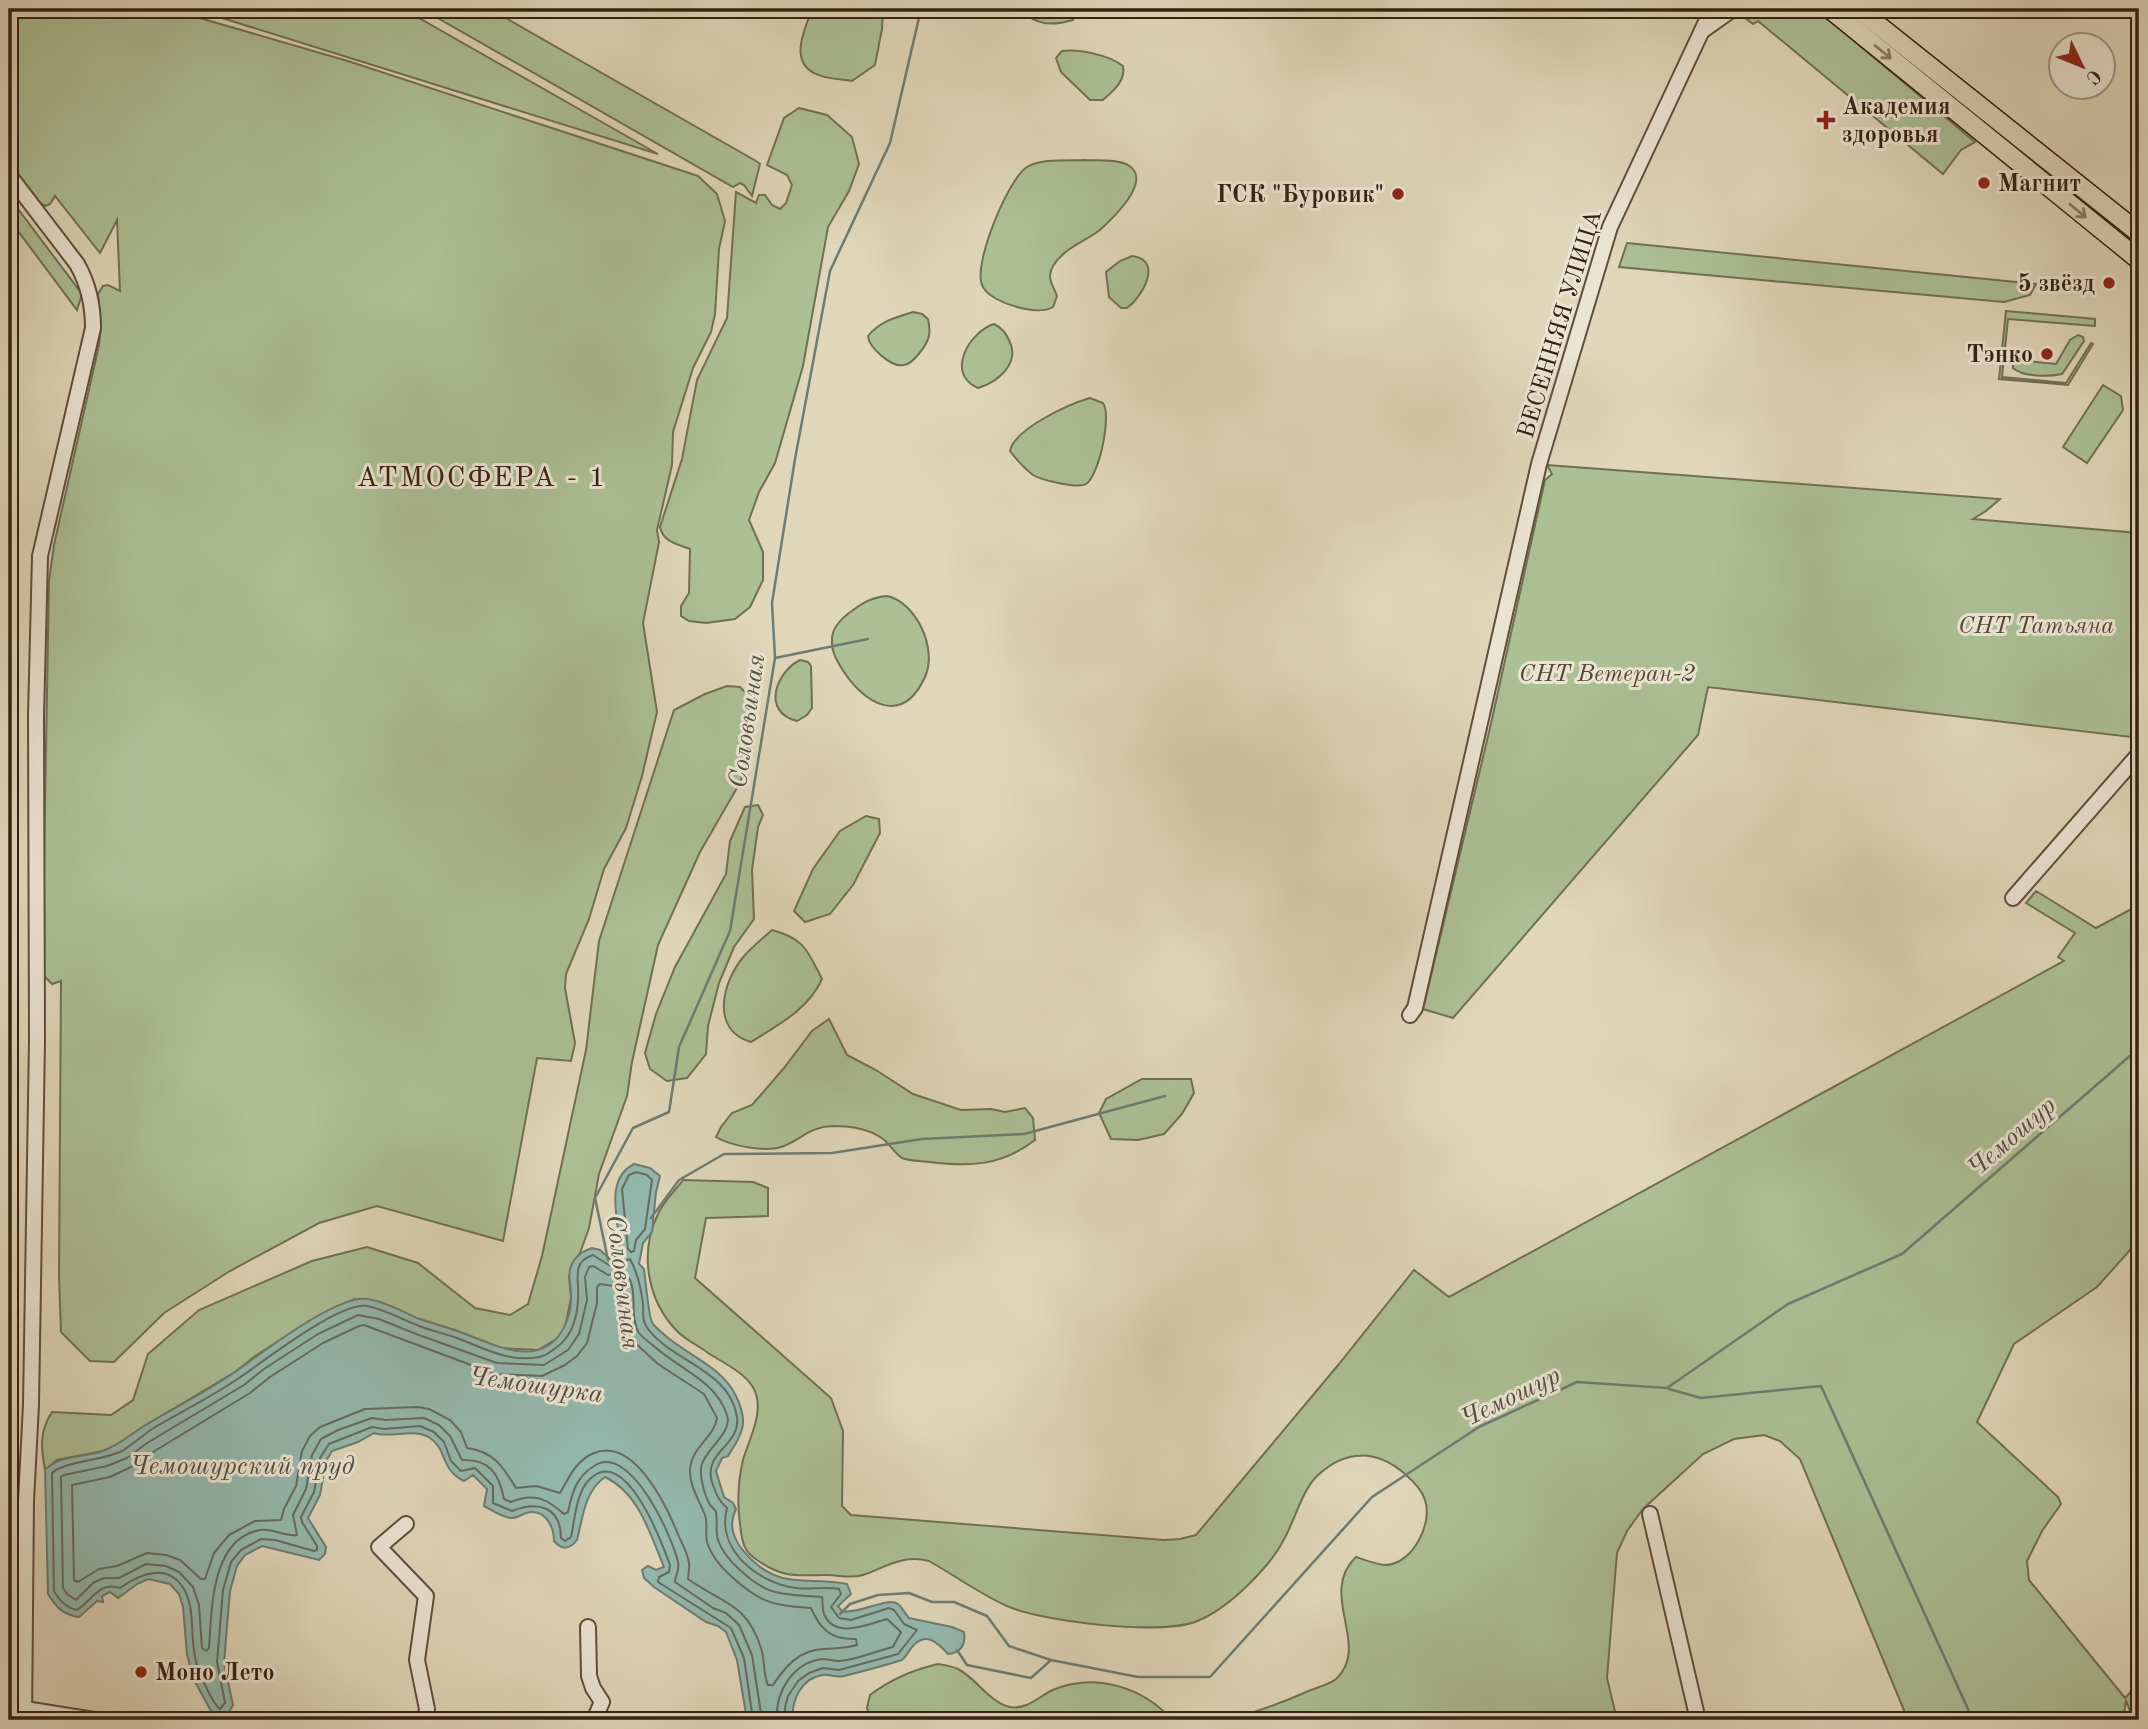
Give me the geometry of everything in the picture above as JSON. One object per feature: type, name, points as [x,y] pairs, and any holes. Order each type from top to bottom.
[{"type":"main road","points":[[1830,9],[2139,260]]},
{"type":"main road","points":[[1858,9],[2139,233]]},
{"type":"street","name":"ВЕСЕННЯЯ УЛИЦА","points":[[1410,1015],[1415,1008],[1539,464],[1610,227],[1712,9]]},
{"type":"street","points":[[1701,32],[1732,9]]},
{"type":"street","points":[[9,175],[77,264],[85,278],[93,312],[93,328],[40,556],[36,709],[37,1040],[31,1392],[26,1500],[24,1714],[94,1720]]},
{"type":"street","points":[[2013,898],[2139,754]]},
{"type":"street","points":[[1650,1514],[1698,1720]]},
{"type":"street","points":[[406,1524],[379,1547],[426,1596],[417,1660],[427,1709],[425,1720]]},
{"type":"street","points":[[588,1627],[589,1676],[593,1688],[603,1702],[594,1720]]},
{"type":"green space","points":[[9,9],[169,9],[351,62],[698,176],[717,194],[725,221],[719,249],[715,314],[711,332],[693,368],[673,432],[672,465],[657,530],[659,542],[643,623],[657,712],[626,828],[604,869],[589,919],[566,974],[565,988],[575,1043],[571,1061],[537,1058],[503,1241],[377,1206],[319,1223],[230,1271],[164,1313],[114,1362],[90,1361],[61,1332],[61,981],[52,984],[44,976],[42,969],[49,580],[54,545],[99,345],[101,327],[98,294],[103,286],[108,285],[120,291],[117,220],[100,253],[55,196],[46,206],[35,201],[9,168]]},
{"type":"green space","points":[[193,9],[403,9],[658,154]]},
{"type":"green space","points":[[422,9],[490,9],[756,161],[760,164],[752,196],[744,185],[740,183],[733,187]]},
{"type":"green space","points":[[812,9],[883,9],[875,65],[852,81],[823,76],[806,67],[802,60],[801,44]]},
{"type":"green space","points":[[1020,9],[1077,9],[1073,20],[1051,24],[1038,22]]},
{"type":"green space","points":[[1741,9],[1816,9],[1975,142],[1961,150],[1943,174],[1758,21],[1753,24],[1740,14]]},
{"type":"green space","points":[[1062,51],[1094,54],[1117,62],[1123,66],[1121,81],[1103,100],[1090,100],[1061,72],[1056,58]]},
{"type":"green space","points":[[799,108],[827,115],[852,137],[859,164],[849,191],[828,227],[803,366],[775,463],[759,492],[749,520],[763,552],[763,580],[750,607],[735,619],[706,623],[689,621],[681,616],[681,606],[689,593],[690,549],[667,539],[660,527],[682,459],[697,380],[727,318],[736,192],[756,203],[759,195],[765,195],[772,205],[780,209],[786,203],[792,185],[787,175],[767,165],[784,118]]},
{"type":"green space","points":[[1113,161],[1128,165],[1135,172],[1136,180],[1128,199],[1100,230],[1068,250],[1053,266],[1050,278],[1057,296],[1053,307],[1026,309],[1007,304],[992,296],[982,285],[983,259],[1002,204],[1019,175],[1027,167],[1040,162]]},
{"type":"green space","points":[[9,197],[82,294],[77,310],[9,219]]},
{"type":"green space","points":[[1627,243],[2036,284],[2030,295],[2004,302],[1619,267]]},
{"type":"green space","points":[[1132,256],[1147,264],[1147,279],[1133,303],[1127,308],[1121,308],[1109,297],[1106,272]]},
{"type":"green space","points":[[2006,311],[2095,319],[2095,326],[2008,319],[2002,377],[2066,383],[2091,343],[2093,344],[2068,385],[1999,379]]},
{"type":"green space","points":[[913,312],[928,319],[928,340],[908,364],[899,365],[877,351],[868,336],[883,323]]},
{"type":"green space","points":[[994,324],[1008,337],[1012,348],[1010,364],[1000,376],[978,388],[968,382],[963,373],[964,354],[976,335]]},
{"type":"green space","points":[[2078,335],[2083,337],[2084,341],[2062,374],[2036,376],[2013,368],[2013,362],[2018,360],[2056,364],[2070,340]]},
{"type":"green space","points":[[2103,385],[2121,396],[2123,410],[2087,463],[2063,447]]},
{"type":"green space","points":[[1090,398],[1103,403],[1106,420],[1099,458],[1091,479],[1086,484],[1068,485],[1037,477],[1010,451],[1021,434],[1032,426]]},
{"type":"green space","points":[[1547,465],[2000,499],[1973,519],[2139,533],[2139,689],[2131,737],[1708,687],[1698,735],[1453,1018],[1423,1009],[1490,728],[1545,480],[1552,474]]},
{"type":"green space","points":[[887,596],[907,607],[915,617],[922,628],[929,653],[925,677],[916,692],[905,702],[894,706],[883,705],[861,692],[834,655],[832,643],[834,630],[846,616],[869,600]]},
{"type":"green space","points":[[800,660],[811,666],[812,708],[797,721],[779,709],[776,692],[784,673]]},
{"type":"green space","points":[[727,686],[740,687],[752,699],[741,781],[700,852],[658,945],[627,1096],[599,1174],[589,1228],[580,1253],[572,1264],[569,1277],[571,1298],[565,1328],[558,1338],[538,1350],[501,1348],[458,1331],[354,1299],[310,1321],[120,1444],[103,1451],[57,1460],[45,1470],[42,1440],[52,1412],[111,1415],[133,1400],[148,1354],[199,1310],[312,1261],[367,1247],[418,1263],[475,1308],[510,1315],[528,1304],[542,1256],[586,1050],[599,941],[674,710]]},
{"type":"green space","points":[[758,805],[763,815],[758,827],[752,870],[754,919],[734,947],[719,983],[708,1026],[706,1054],[687,1078],[667,1081],[650,1069],[645,1053],[656,1014],[675,967],[726,874],[730,841],[745,807]]},
{"type":"green space","points":[[866,816],[879,819],[880,833],[853,885],[830,914],[805,922],[794,911],[813,869],[840,831]]},
{"type":"green space","points":[[2036,891],[2096,928],[2139,905],[2139,1240],[2097,1287],[2014,1344],[1977,1422],[2058,1497],[2061,1504],[2042,1531],[2027,1561],[2029,1580],[2125,1698],[2139,1683],[2139,1720],[2133,1720],[2126,1700],[2123,1720],[1908,1720],[1800,1459],[1780,1441],[1764,1435],[1734,1439],[1703,1454],[1643,1509],[1627,1531],[1617,1553],[1607,1678],[1617,1720],[1224,1720],[1279,1703],[1336,1679],[1346,1666],[1349,1651],[1341,1587],[1345,1572],[1356,1557],[1382,1565],[1396,1563],[1405,1558],[1419,1541],[1427,1509],[1422,1493],[1412,1480],[1395,1466],[1372,1457],[1350,1457],[1328,1467],[1317,1476],[1307,1490],[1280,1546],[1259,1573],[1218,1610],[1203,1619],[1177,1626],[1100,1625],[1024,1612],[997,1601],[929,1561],[920,1559],[895,1562],[858,1576],[798,1575],[783,1573],[767,1566],[752,1556],[746,1548],[742,1540],[738,1492],[743,1460],[757,1416],[754,1389],[740,1373],[678,1332],[659,1306],[649,1276],[652,1229],[663,1205],[683,1180],[753,1182],[768,1188],[768,1216],[706,1218],[695,1278],[831,1398],[843,1431],[842,1506],[851,1515],[1164,1540],[1180,1539],[1196,1535],[1414,1270],[1449,1297],[2064,961],[2058,957],[2075,933],[2026,903]]},
{"type":"green space","points":[[772,930],[792,937],[804,947],[822,979],[801,1008],[751,1042],[738,1036],[730,1027],[725,1016],[726,991],[744,956]]},
{"type":"green space","points":[[829,1019],[847,1055],[913,1094],[961,1110],[991,1109],[1005,1112],[1025,1108],[1033,1118],[1035,1140],[997,1160],[958,1164],[905,1159],[878,1136],[866,1130],[845,1127],[818,1128],[784,1146],[768,1149],[740,1146],[716,1137],[732,1113],[752,1105],[812,1031]]},
{"type":"green space","points":[[1142,1079],[1191,1079],[1194,1093],[1182,1114],[1164,1134],[1138,1140],[1111,1139],[1099,1113],[1106,1099]]},
{"type":"green space","points":[[938,1664],[958,1669],[989,1695],[1010,1707],[1023,1706],[1055,1689],[1071,1684],[1102,1683],[1133,1691],[1172,1720],[871,1720],[867,1708],[870,1695],[902,1676]]},
{"type":"water","name":"Чемошурский пруд","points":[[634,1164],[650,1168],[660,1176],[652,1232],[643,1243],[639,1264],[644,1269],[652,1322],[676,1344],[715,1370],[730,1386],[740,1405],[743,1421],[741,1434],[728,1456],[722,1458],[716,1471],[724,1497],[733,1503],[736,1509],[732,1527],[739,1545],[753,1561],[776,1576],[847,1584],[851,1594],[838,1606],[842,1611],[849,1612],[893,1602],[899,1605],[909,1618],[964,1632],[963,1644],[959,1650],[948,1654],[932,1640],[923,1639],[913,1646],[902,1660],[839,1677],[815,1677],[799,1692],[794,1705],[793,1720],[747,1720],[737,1660],[726,1632],[706,1622],[644,1578],[642,1570],[648,1566],[656,1570],[664,1567],[642,1516],[627,1493],[617,1484],[605,1477],[598,1483],[588,1497],[577,1540],[571,1546],[563,1547],[554,1541],[551,1526],[542,1515],[529,1512],[510,1518],[484,1506],[487,1489],[473,1475],[464,1481],[456,1476],[435,1443],[417,1433],[374,1433],[332,1451],[326,1461],[320,1495],[308,1518],[326,1547],[325,1554],[319,1560],[262,1546],[245,1555],[237,1566],[230,1591],[224,1663],[233,1705],[229,1712],[221,1717],[212,1713],[193,1678],[187,1654],[183,1607],[179,1594],[170,1584],[148,1579],[118,1598],[110,1592],[102,1596],[103,1602],[97,1601],[79,1617],[60,1610],[54,1603],[48,1594],[45,1470],[51,1465],[114,1446],[224,1379],[319,1315],[354,1300],[380,1302],[417,1318],[507,1349],[528,1352],[546,1347],[559,1335],[570,1312],[570,1272],[576,1258],[592,1248],[600,1250],[611,1260],[620,1257],[616,1193],[618,1181]]},
{"type":"waterway","name":"Соловьиная","points":[[608,1260],[595,1198],[633,1128],[669,1112],[679,1047],[730,931],[775,658],[772,603],[795,459],[830,271],[890,143],[921,9]]},
{"type":"waterway","points":[[775,658],[868,639]]},
{"type":"waterway","name":"Чемошур","points":[[957,1650],[967,1665],[1031,1678],[1051,1660],[1138,1677],[1210,1677],[1372,1497],[1479,1427],[1577,1382],[1667,1388],[1788,1304],[1902,1254],[2139,1048]]},
{"type":"waterway","points":[[651,1218],[679,1180],[724,1154],[832,1153],[922,1139],[1024,1134],[1165,1096]]},
{"type":"waterway","points":[[1669,1389],[1701,1398],[1821,1386],[1973,1720]]},
{"type":"waterway","points":[[840,1614],[850,1604],[878,1595],[909,1593],[932,1602],[954,1602],[987,1616],[1009,1646],[1051,1660]]},
{"type":"place","name":"Академия здоровья","points":[[1826,120]]},
{"type":"place","name":"Магнит","points":[[1984,183]]},
{"type":"place","name":"ГСК \"Буровик\"","points":[[1398,194]]},
{"type":"place","name":"5 звёзд","points":[[2109,283]]},
{"type":"place","name":"Тэнко","points":[[2047,354]]},
{"type":"place","name":"Моно Лето","points":[[141,1672]]},
{"type":"district","name":"АТМОСФЕРА - 1","points":[[482,476]]},
{"type":"park label","name":"СНТ Татьяна","points":[[2036,625]]},
{"type":"park label","name":"СНТ Ветеран-2","points":[[1607,673]]},
{"type":"water label","name":"Чемошурка","points":[[536,1384]]}]
